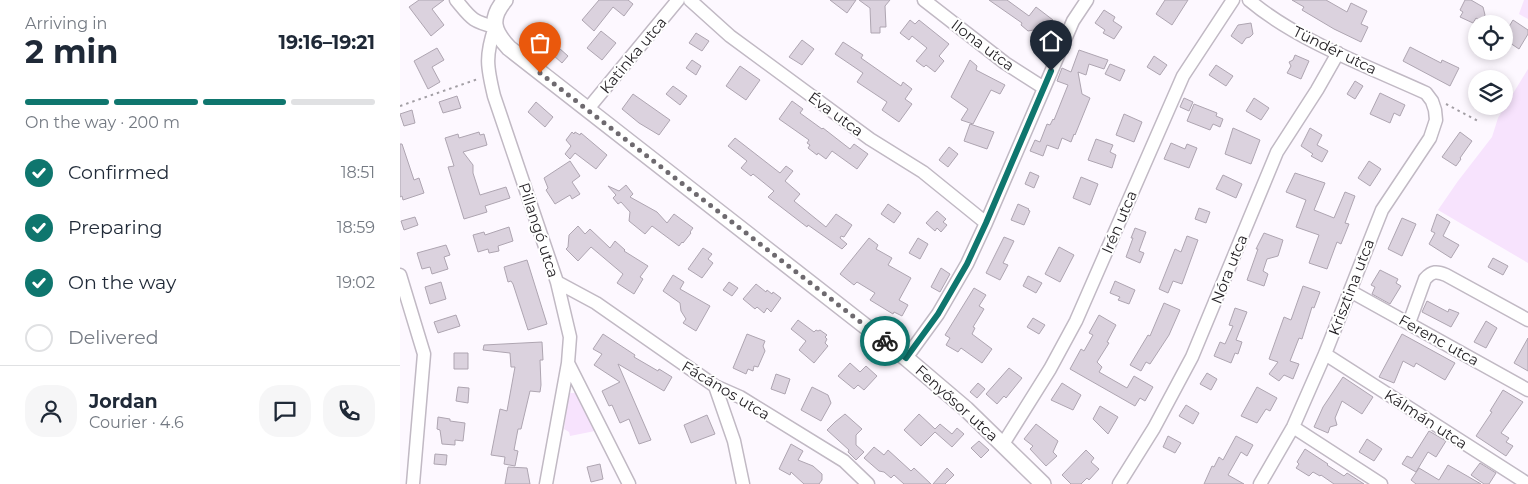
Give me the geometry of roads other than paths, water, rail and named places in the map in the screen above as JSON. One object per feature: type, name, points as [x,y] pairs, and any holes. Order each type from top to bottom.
[{"type":"street","points":[[456,0],[472,19],[478,23],[495,27],[495,16],[505,0]]},
{"type":"street","name":"Katinka utca","points":[[587,110],[678,0]]},
{"type":"street","name":"Éva utca","points":[[690,0],[730,36],[870,138],[923,172],[986,223]]},
{"type":"street","name":"Ilona utca","points":[[924,0],[1006,63],[1044,88]]},
{"type":"street","points":[[906,358],[950,296],[986,223],[1073,20],[1087,0]]},
{"type":"street","name":"Irén utca","points":[[1003,444],[1050,369],[1076,321],[1183,76],[1233,0]]},
{"type":"street","name":"Tündér utca","points":[[1249,0],[1284,25],[1338,53],[1426,93]]},
{"type":"street","name":"Pillangó utca","points":[[495,27],[488,47],[489,75],[494,96],[557,282],[570,337],[568,364],[546,484]]},
{"type":"street","name":"Fenyősor utca","points":[[495,27],[499,37],[509,48],[906,358],[966,409],[1043,484]]},
{"type":"street","name":"Nóra utca","points":[[1119,484],[1154,428],[1192,357],[1277,152],[1317,90],[1338,53]]},
{"type":"street","name":"Krisztina utca","points":[[1260,484],[1293,427],[1325,354],[1382,210],[1434,129],[1435,110],[1432,100],[1426,93]]},
{"type":"street","points":[[1409,323],[1425,279],[1430,274],[1439,272],[1528,320]]},
{"type":"street","points":[[400,275],[424,354],[414,484]]},
{"type":"street","name":"Fácános utca","points":[[557,282],[596,303],[715,386],[740,397],[844,461],[868,484]]},
{"type":"street","name":"Ferenc utca","points":[[1350,291],[1528,390]]},
{"type":"street","name":"Kálmán utca","points":[[1325,354],[1528,484]]},
{"type":"street","points":[[568,364],[629,484]]},
{"type":"street","points":[[715,386],[734,442],[743,484]]},
{"type":"street","points":[[1293,427],[1381,484]]}]
